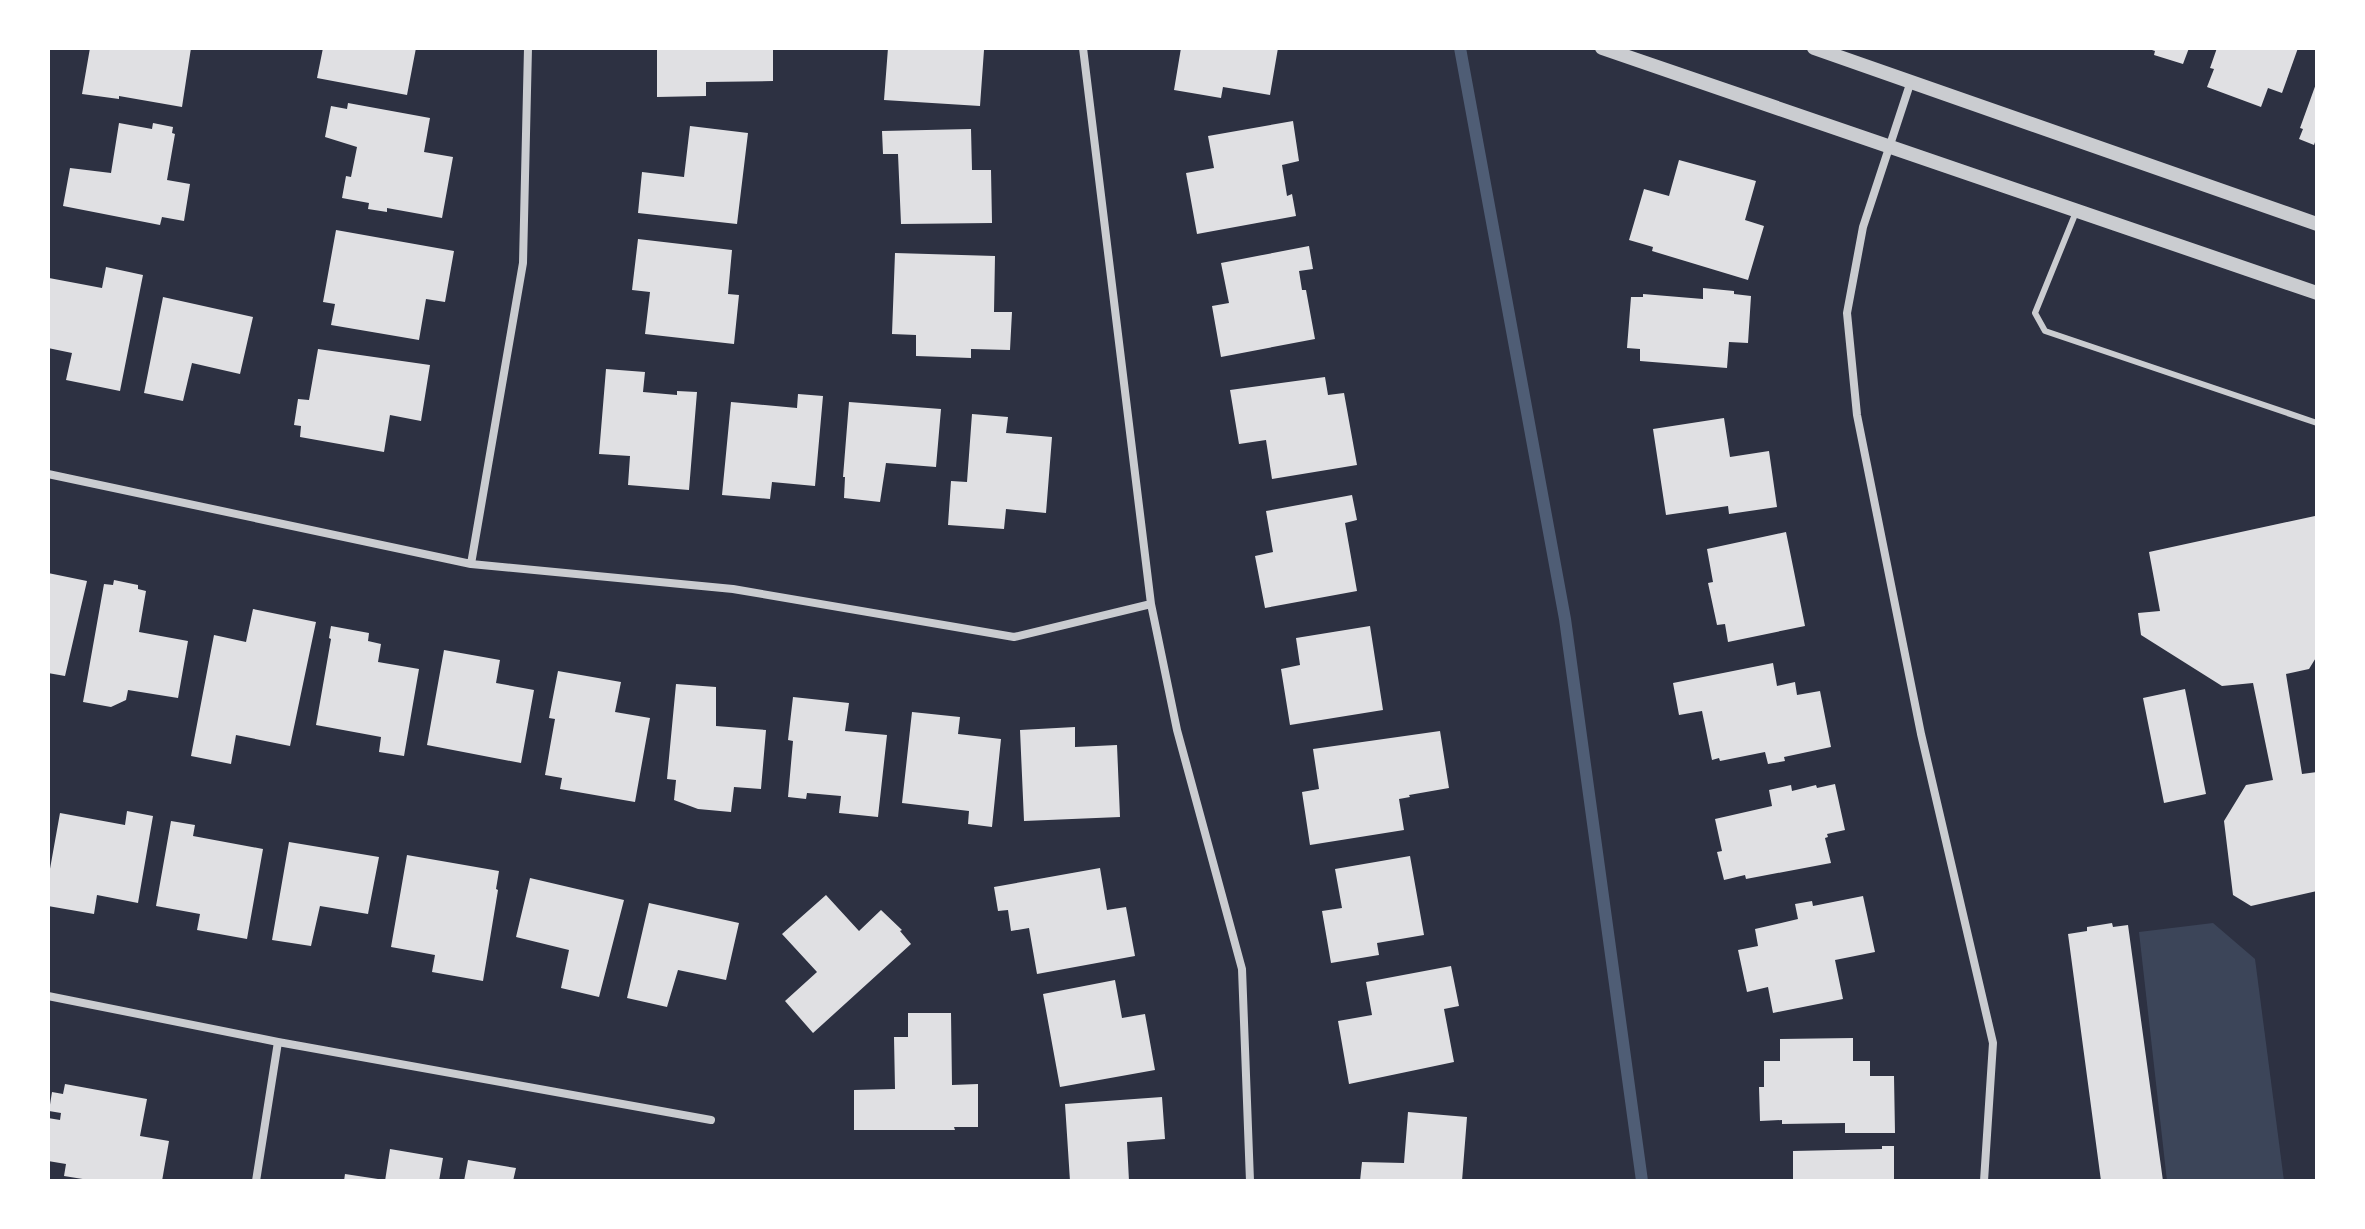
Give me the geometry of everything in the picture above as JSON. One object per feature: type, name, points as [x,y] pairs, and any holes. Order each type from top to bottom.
[{"type":"street","points":[[471,564],[523,263],[528,48]]},
{"type":"street","points":[[1083,48],[1151,604],[1177,730],[1242,969],[1250,1181]]},
{"type":"street","points":[[1602,48],[2317,293]]},
{"type":"street","points":[[1814,48],[2317,224]]},
{"type":"street","points":[[1911,81],[1863,227],[1847,313],[1857,415],[1921,734],[1993,1043],[1984,1181]]},
{"type":"street","points":[[48,474],[471,564],[733,589],[1014,637],[1151,604]]},
{"type":"street","points":[[48,996],[278,1042],[711,1120]]},
{"type":"street","points":[[256,1181],[278,1042]]},
{"type":"lane","points":[[2076,210],[2035,313],[2045,331],[2317,423]]},
{"type":"shaded area","points":[[2213,923],[2255,959],[2284,1181],[2167,1181],[2139,932]]},
{"type":"building","points":[[90,48],[191,48],[182,107],[119,96],[119,99],[82,94]]},
{"type":"building","points":[[323,48],[416,48],[407,95],[317,78]]},
{"type":"building","points":[[657,48],[773,48],[773,81],[706,82],[706,96],[657,97]]},
{"type":"building","points":[[888,48],[984,50],[980,106],[884,100]]},
{"type":"building","points":[[1181,48],[1278,48],[1270,95],[1223,87],[1221,98],[1174,90]]},
{"type":"building","points":[[2189,48],[2183,64],[2154,55],[2155,51],[2149,49]]},
{"type":"building","points":[[2217,48],[2298,48],[2282,93],[2268,88],[2261,107],[2207,87]]},
{"type":"building","points":[[2317,81],[2317,136],[2314,145],[2299,139]]},
{"type":"building","points":[[348,103],[430,118],[424,152],[453,157],[442,218],[387,208],[387,212],[368,209],[369,203],[342,198],[346,176],[351,177],[357,147],[325,137],[331,106],[347,109]]},
{"type":"building","points":[[1293,121],[1299,161],[1282,165],[1287,196],[1292,194],[1296,216],[1197,234],[1186,173],[1214,168],[1208,136]]},
{"type":"building","points":[[119,123],[152,129],[153,123],[173,127],[172,133],[175,134],[167,180],[190,184],[184,221],[162,217],[160,225],[63,206],[70,168],[111,173]]},
{"type":"building","points":[[690,126],[748,133],[737,224],[638,213],[642,172],[684,177]]},
{"type":"building","points":[[971,129],[972,170],[991,170],[992,223],[901,224],[898,154],[883,154],[882,131]]},
{"type":"building","points":[[1679,160],[1756,181],[1745,220],[1764,226],[1748,280],[1652,251],[1653,247],[1629,240],[1644,189],[1669,196]]},
{"type":"building","points":[[336,230],[454,251],[445,302],[426,299],[419,340],[331,325],[335,304],[323,302]]},
{"type":"building","points":[[638,239],[732,250],[728,294],[739,295],[734,344],[645,334],[650,292],[632,290]]},
{"type":"building","points":[[1309,246],[1313,269],[1299,271],[1302,290],[1306,290],[1315,339],[1221,357],[1212,306],[1229,303],[1221,263]]},
{"type":"building","points":[[895,253],[995,256],[994,312],[1012,312],[1010,350],[971,349],[971,358],[916,356],[916,335],[892,334]]},
{"type":"building","points":[[106,267],[143,275],[120,391],[66,380],[72,353],[48,348],[49,278],[102,288]]},
{"type":"building","points":[[1703,288],[1751,296],[1748,343],[1729,342],[1727,368],[1640,361],[1640,349],[1627,348],[1631,297],[1643,297],[1643,294],[1703,299]]},
{"type":"building","points":[[163,297],[253,317],[240,374],[192,363],[183,401],[144,393]]},
{"type":"building","points":[[318,349],[430,365],[421,421],[390,415],[384,452],[300,437],[301,426],[294,425],[298,399],[309,400]]},
{"type":"building","points":[[606,369],[645,372],[643,392],[677,395],[677,391],[697,392],[689,490],[628,485],[630,456],[599,454]]},
{"type":"building","points":[[1325,377],[1328,395],[1344,393],[1357,465],[1272,479],[1266,440],[1239,444],[1230,390]]},
{"type":"building","points":[[798,394],[823,396],[815,486],[772,482],[770,499],[722,495],[731,402],[797,408]]},
{"type":"building","points":[[849,402],[941,409],[936,467],[886,463],[880,502],[844,498]]},
{"type":"building","points":[[972,414],[1008,417],[1006,433],[1052,437],[1046,513],[1006,509],[1004,529],[948,525],[951,481],[967,482]]},
{"type":"building","points":[[1724,418],[1730,457],[1769,451],[1777,507],[1729,514],[1728,506],[1666,515],[1653,429]]},
{"type":"building","points":[[1352,495],[1357,520],[1345,523],[1357,591],[1265,608],[1255,556],[1273,552],[1266,511]]},
{"type":"building","points":[[2315,516],[2317,656],[2309,669],[2286,674],[2302,774],[2317,772],[2317,891],[2251,906],[2233,895],[2224,821],[2246,785],[2273,780],[2253,683],[2222,686],[2141,635],[2138,613],[2160,611],[2149,552]]},
{"type":"building","points":[[1786,532],[1805,626],[1728,642],[1725,624],[1717,625],[1708,583],[1713,582],[1707,549]]},
{"type":"building","points":[[48,573],[87,581],[65,676],[48,673]]},
{"type":"building","points":[[114,580],[138,585],[138,589],[146,591],[139,632],[188,641],[178,698],[128,690],[126,700],[111,707],[83,702],[104,584],[113,585]]},
{"type":"building","points":[[253,609],[316,622],[290,746],[236,735],[231,764],[191,756],[214,635],[246,642]]},
{"type":"building","points":[[331,626],[369,633],[368,641],[381,644],[378,662],[419,669],[404,756],[379,752],[381,737],[316,725]]},
{"type":"building","points":[[1370,626],[1383,710],[1290,725],[1281,669],[1300,665],[1296,638]]},
{"type":"building","points":[[444,650],[500,660],[496,683],[534,690],[521,763],[427,745]]},
{"type":"building","points":[[1773,663],[1777,686],[1795,682],[1797,695],[1820,691],[1831,747],[1784,757],[1785,761],[1768,764],[1765,752],[1712,760],[1702,711],[1679,715],[1673,683]]},
{"type":"building","points":[[558,671],[621,682],[615,712],[650,718],[635,802],[560,789],[562,778],[545,775],[555,719],[549,718]]},
{"type":"building","points":[[676,684],[716,687],[716,726],[766,730],[761,789],[734,787],[731,812],[698,809],[674,800],[676,780],[667,779]]},
{"type":"building","points":[[2185,689],[2206,794],[2164,803],[2143,698]]},
{"type":"building","points":[[793,697],[849,703],[845,731],[887,735],[878,817],[839,813],[841,796],[807,793],[806,799],[788,797],[793,741],[788,740]]},
{"type":"building","points":[[912,712],[960,717],[958,734],[1001,739],[992,827],[968,824],[969,811],[902,803]]},
{"type":"building","points":[[1075,727],[1075,747],[1117,745],[1120,817],[1024,821],[1020,730]]},
{"type":"building","points":[[1440,731],[1449,788],[1399,799],[1404,830],[1310,845],[1302,792],[1319,789],[1313,749]]},
{"type":"building","points":[[1835,784],[1845,830],[1827,834],[1825,838],[1831,863],[1746,879],[1745,875],[1724,880],[1717,852],[1722,851],[1715,819],[1772,806],[1769,790],[1791,785],[1792,791]]},
{"type":"building","points":[[127,811],[153,816],[138,903],[97,895],[94,914],[48,906],[48,880],[60,813],[125,825]]},
{"type":"building","points":[[171,821],[195,825],[193,836],[263,849],[247,939],[197,930],[200,914],[156,906]]},
{"type":"building","points":[[289,842],[379,857],[368,914],[320,906],[311,946],[272,940]]},
{"type":"building","points":[[407,855],[499,871],[483,981],[432,972],[435,955],[391,947]]},
{"type":"building","points":[[1410,856],[1424,935],[1377,943],[1379,955],[1331,963],[1322,911],[1342,908],[1335,869]]},
{"type":"building","points":[[1100,868],[1107,910],[1126,907],[1135,956],[1037,974],[1029,928],[1011,931],[1008,910],[998,911],[994,887]]},
{"type":"building","points":[[530,878],[624,900],[599,997],[561,988],[569,950],[516,937]]},
{"type":"building","points":[[826,895],[859,931],[881,910],[902,930],[911,944],[813,1033],[785,1001],[817,972],[782,934]]},
{"type":"building","points":[[1863,896],[1875,952],[1835,960],[1843,999],[1773,1013],[1768,987],[1747,992],[1738,950],[1758,946],[1755,929],[1798,919],[1795,904],[1812,901],[1813,906]]},
{"type":"building","points":[[649,903],[739,923],[726,980],[678,970],[667,1007],[627,998]]},
{"type":"building","points":[[2112,923],[2113,927],[2128,925],[2163,1181],[2101,1181],[2068,934]]},
{"type":"building","points":[[1451,966],[1459,1006],[1444,1009],[1454,1062],[1349,1084],[1338,1021],[1372,1015],[1366,982]]},
{"type":"building","points":[[1115,980],[1122,1018],[1145,1014],[1155,1070],[1060,1087],[1043,994]]},
{"type":"building","points":[[908,1013],[951,1013],[952,1085],[978,1084],[978,1127],[954,1127],[955,1130],[854,1130],[854,1090],[895,1089],[894,1037],[908,1037]]},
{"type":"building","points":[[1853,1038],[1853,1061],[1870,1061],[1870,1076],[1894,1076],[1895,1133],[1845,1133],[1845,1123],[1782,1124],[1782,1120],[1760,1121],[1759,1087],[1764,1087],[1764,1061],[1780,1061],[1780,1039]]},
{"type":"building","points":[[65,1084],[147,1099],[140,1136],[169,1141],[162,1181],[95,1181],[64,1176],[66,1164],[48,1161],[48,1118],[60,1120],[61,1113],[49,1111],[52,1092],[63,1094]]},
{"type":"building","points":[[1162,1097],[1165,1139],[1127,1142],[1129,1181],[1070,1181],[1065,1104]]},
{"type":"building","points":[[1408,1112],[1467,1117],[1462,1181],[1360,1181],[1362,1162],[1404,1163]]},
{"type":"building","points":[[1882,1146],[1894,1146],[1894,1181],[1793,1181],[1793,1151],[1882,1149]]},
{"type":"building","points":[[390,1149],[443,1158],[439,1181],[385,1181]]},
{"type":"building","points":[[468,1160],[516,1168],[513,1181],[464,1181]]},
{"type":"building","points":[[345,1174],[378,1179],[378,1181],[344,1181]]},
{"type":"waterway","points":[[1460,48],[1565,619],[1642,1181]]}]
